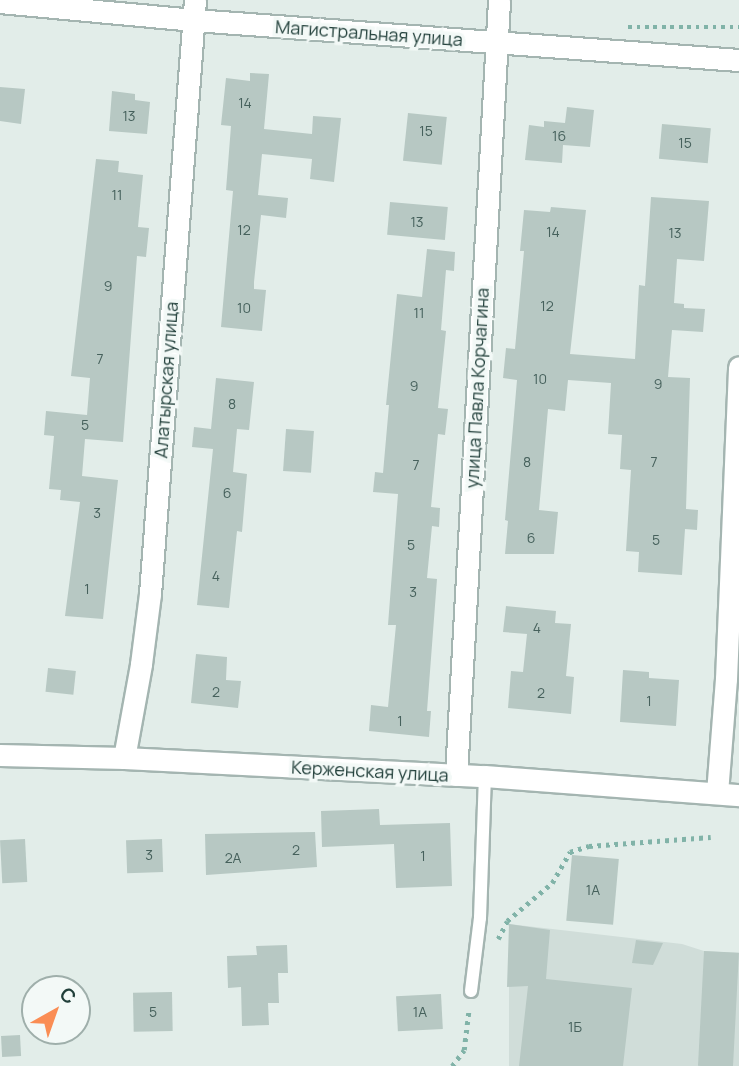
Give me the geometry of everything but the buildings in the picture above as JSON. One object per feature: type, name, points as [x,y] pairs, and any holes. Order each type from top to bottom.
[{"type":"street","name":"улица Павла Корчагина","points":[[456,775],[499,0]]},
{"type":"street","name":"Магистральная улица","points":[[0,2],[195,10],[496,42],[739,60]]},
{"type":"street","name":"Алатырская улица","points":[[124,758],[150,594],[195,10]]},
{"type":"street","points":[[717,793],[726,679],[739,368]]},
{"type":"street","name":"Керженская улица","points":[[0,755],[124,758],[485,776],[739,795]]},
{"type":"lane","points":[[471,991],[480,918],[485,776]]},
{"type":"path","points":[[495,945],[507,921],[552,883],[570,852],[589,846],[711,837]]},
{"type":"path","points":[[452,1066],[464,1050],[471,991]]},
{"type":"shaded area","points":[[509,924],[682,944],[704,951],[739,953],[739,1066],[509,1066]]}]
